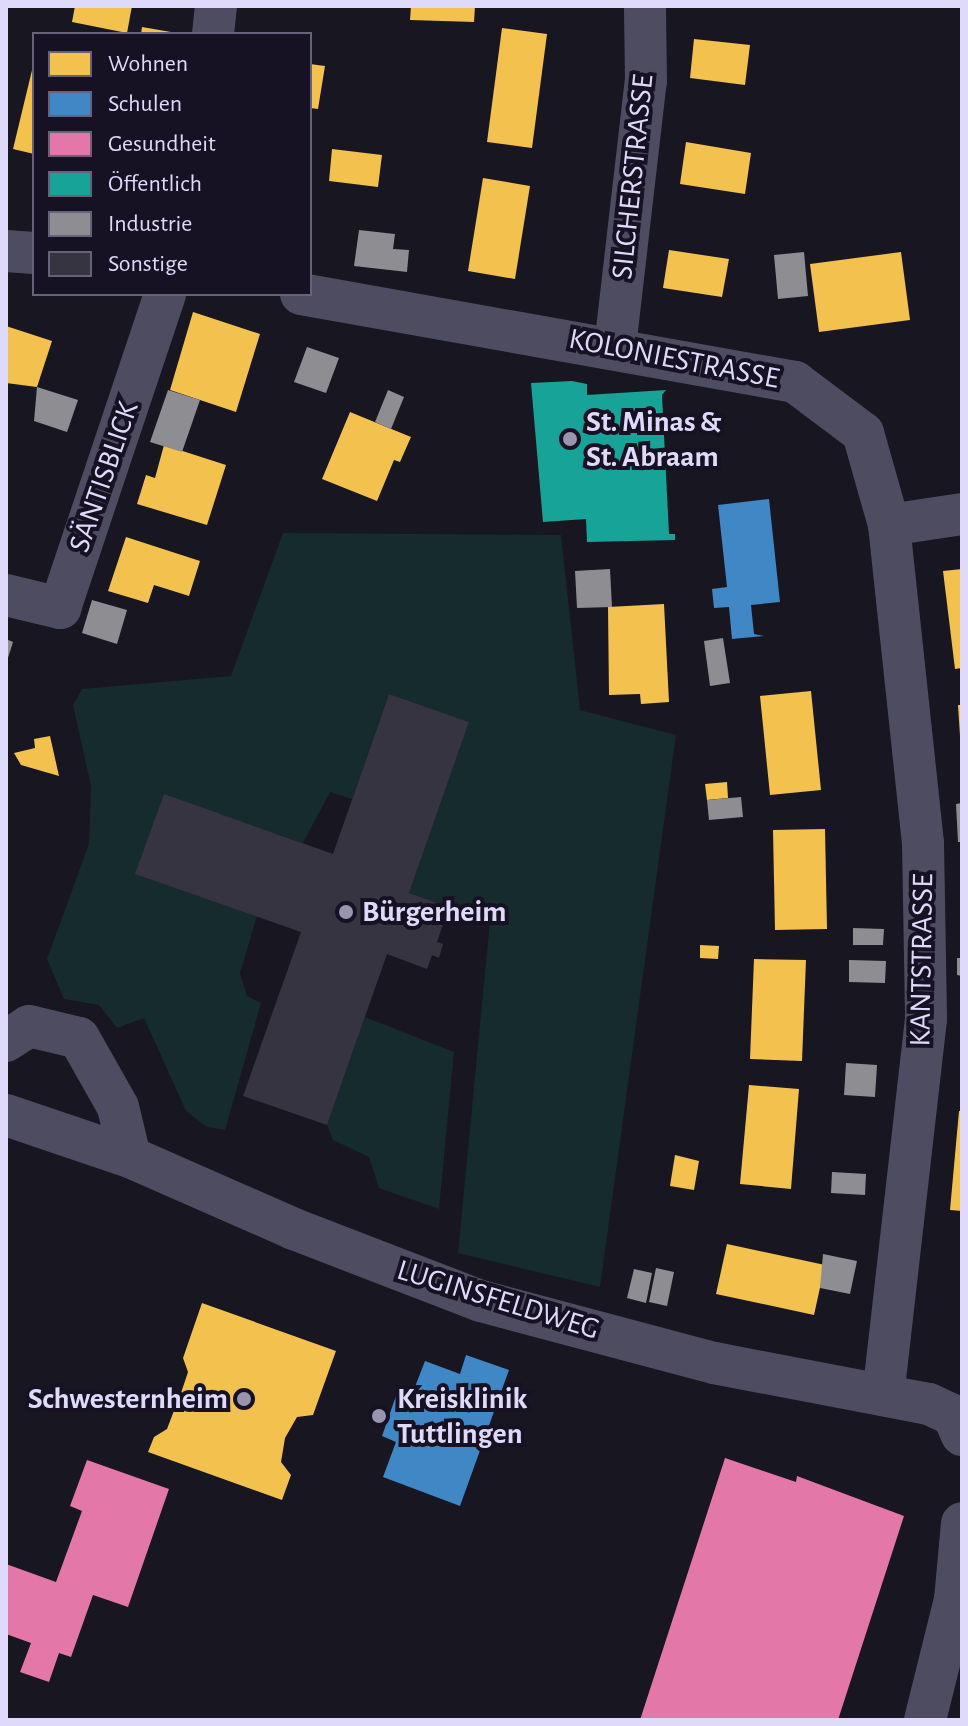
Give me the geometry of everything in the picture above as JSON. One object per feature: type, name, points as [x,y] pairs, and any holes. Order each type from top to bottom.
[{"type":"street","points":[[213,32],[216,6]]},
{"type":"street","name":"SILCHERSTRASSE","points":[[615,347],[646,81],[645,6]]},
{"type":"street","points":[[6,251],[32,253]]},
{"type":"street","name":"SÄNTISBLICK","points":[[6,595],[60,608],[164,296]]},
{"type":"street","name":"KOLONIESTRASSE","points":[[312,296],[615,347],[795,382],[863,433],[889,525]]},
{"type":"street","points":[[889,525],[962,514]]},
{"type":"street","name":"KANTSTRASSE","points":[[883,1394],[926,1019],[923,843],[889,525]]},
{"type":"street","points":[[6,1041],[29,1026],[79,1038],[118,1107],[130,1157]]},
{"type":"street","name":"LUGINSFELDWEG","points":[[8,1112],[130,1157],[294,1229],[481,1301],[714,1363],[929,1404],[953,1415],[962,1435]]},
{"type":"street","points":[[925,1720],[955,1600],[962,1523]]},
{"type":"green space","points":[[283,533],[561,535],[580,710],[676,735],[600,1287],[458,1253],[490,921],[409,893],[469,722],[389,694],[352,799],[330,792],[303,843],[164,795],[136,874],[257,916],[240,973],[247,996],[261,1003],[225,1130],[207,1127],[186,1111],[144,1018],[117,1028],[99,1005],[64,999],[47,959],[89,844],[91,786],[73,705],[82,689],[231,676]]},
{"type":"green space","points":[[365,1017],[454,1052],[439,1209],[379,1188],[369,1157],[333,1140],[327,1125]]},
{"type":"building: Wohnen","points":[[75,6],[132,6],[127,32],[72,22]]},
{"type":"building: Wohnen","points":[[411,6],[475,6],[474,22],[410,20]]},
{"type":"building: Wohnen","points":[[142,27],[171,32],[141,32]]},
{"type":"building: Wohnen","points":[[502,28],[547,34],[532,148],[487,142]]},
{"type":"building: Wohnen","points":[[694,39],[750,45],[745,85],[690,78]]},
{"type":"building: Wohnen","points":[[312,64],[325,66],[318,109],[312,108]]},
{"type":"building: Wohnen","points":[[32,70],[32,154],[13,149]]},
{"type":"building: Wohnen","points":[[686,142],[751,153],[745,194],[680,184]]},
{"type":"building: Wohnen","points":[[332,149],[382,155],[378,187],[329,181]]},
{"type":"building: Wohnen","points":[[483,178],[530,186],[515,279],[468,271]]},
{"type":"building: Wohnen","points":[[669,250],[729,259],[722,297],[663,288]]},
{"type":"building: Wohnen","points":[[901,252],[910,320],[819,332],[810,264]]},
{"type":"building: Wohnen","points":[[193,312],[260,334],[236,412],[170,390]]},
{"type":"building: Wohnen","points":[[6,326],[52,341],[37,387],[6,383]]},
{"type":"building: Wohnen","points":[[350,412],[411,437],[400,462],[394,460],[377,501],[322,479]]},
{"type":"building: Wohnen","points":[[164,445],[226,465],[207,525],[137,504],[146,475],[155,478]]},
{"type":"building: Wohnen","points":[[126,537],[200,561],[189,596],[154,585],[148,603],[108,591]]},
{"type":"building: Wohnen","points":[[962,569],[962,668],[955,669],[943,571]]},
{"type":"building: Wohnen","points":[[664,604],[669,702],[641,704],[640,694],[609,695],[608,607]]},
{"type":"building: Wohnen","points":[[811,691],[821,790],[770,795],[760,696]]},
{"type":"building: Wohnen","points":[[958,705],[962,705],[960,736]]},
{"type":"building: Wohnen","points":[[50,736],[59,776],[21,765],[14,753],[35,748],[34,739]]},
{"type":"building: Wohnen","points":[[727,782],[728,798],[707,800],[705,784]]},
{"type":"building: Wohnen","points":[[825,829],[827,929],[775,930],[773,830]]},
{"type":"building: Wohnen","points":[[700,945],[719,946],[718,959],[700,958]]},
{"type":"building: Wohnen","points":[[754,959],[806,960],[802,1061],[750,1059]]},
{"type":"building: Wohnen","points":[[749,1085],[799,1089],[791,1189],[740,1184]]},
{"type":"building: Wohnen","points":[[959,1111],[962,1111],[962,1211],[950,1210]]},
{"type":"building: Wohnen","points":[[675,1155],[699,1161],[694,1190],[670,1186]]},
{"type":"building: Wohnen","points":[[727,1244],[825,1265],[814,1315],[716,1294]]},
{"type":"building: Wohnen","name":"Schwesternheim","points":[[202,1303],[336,1351],[313,1415],[297,1417],[285,1438],[281,1462],[291,1475],[282,1500],[148,1452],[154,1437],[167,1429],[175,1408],[168,1406],[173,1390],[181,1393],[188,1372],[183,1358]]},
{"type":"building: Schulen","points":[[769,499],[780,602],[751,605],[754,634],[764,636],[732,639],[729,607],[714,608],[712,589],[727,587],[718,505]]},
{"type":"building: Schulen","points":[[466,1355],[509,1370],[460,1506],[383,1477],[396,1442],[382,1436],[397,1393],[411,1397],[425,1361],[460,1374]]},
{"type":"building: Gesundheit","points":[[725,1458],[796,1482],[797,1476],[904,1516],[838,1720],[640,1720]]},
{"type":"building: Gesundheit","points":[[87,1460],[169,1489],[128,1607],[93,1595],[71,1657],[59,1653],[49,1682],[20,1672],[31,1643],[6,1634],[6,1564],[56,1582],[82,1511],[70,1506]]},
{"type":"building: Öffentlich","points":[[572,381],[587,384],[587,395],[666,390],[662,395],[669,534],[675,534],[675,540],[587,542],[586,519],[543,522],[531,383]]},
{"type":"building: Industrie","points":[[359,230],[395,234],[393,249],[409,250],[407,272],[354,266]]},
{"type":"building: Industrie","points":[[804,252],[808,296],[778,299],[774,255]]},
{"type":"building: Industrie","points":[[307,347],[339,358],[326,393],[294,382]]},
{"type":"building: Industrie","points":[[37,387],[78,400],[67,432],[34,421]]},
{"type":"building: Industrie","points":[[168,390],[200,400],[182,452],[150,442]]},
{"type":"building: Industrie","points":[[388,390],[404,397],[391,429],[375,422]]},
{"type":"building: Industrie","points":[[610,569],[612,607],[577,608],[575,571]]},
{"type":"building: Industrie","points":[[92,600],[127,610],[117,644],[82,633]]},
{"type":"building: Industrie","points":[[723,638],[730,683],[710,686],[704,641]]},
{"type":"building: Industrie","points":[[6,639],[13,642],[7,661],[6,661]]},
{"type":"building: Industrie","points":[[741,797],[743,817],[709,820],[707,800]]},
{"type":"building: Industrie","points":[[962,803],[962,842],[958,842],[956,804]]},
{"type":"building: Industrie","points":[[853,928],[884,929],[883,945],[853,945]]},
{"type":"building: Industrie","points":[[957,958],[962,958],[962,976],[957,975]]},
{"type":"building: Industrie","points":[[849,960],[886,961],[885,983],[849,982]]},
{"type":"building: Industrie","points":[[846,1063],[877,1065],[875,1097],[844,1095]]},
{"type":"building: Industrie","points":[[832,1172],[866,1174],[865,1195],[831,1193]]},
{"type":"building: Industrie","points":[[823,1254],[857,1261],[850,1294],[820,1288]]},
{"type":"building: Industrie","points":[[656,1268],[674,1272],[667,1306],[649,1302]]},
{"type":"building: Industrie","points":[[634,1269],[652,1273],[646,1303],[627,1298]]},
{"type":"building: Sonstige","name":"Bürgerheim","points":[[389,694],[469,722],[409,893],[449,907],[437,942],[443,944],[439,958],[432,955],[427,969],[387,954],[327,1125],[243,1096],[301,932],[135,874],[164,794],[333,854]]},
{"type":"place","name":"St. Minas & St. Abraam","points":[[570,439]]},
{"type":"place","name":"Bürgerheim","points":[[346,912]]},
{"type":"place","name":"Schwesternheim","points":[[244,1399]]},
{"type":"place","name":"Kreisklinik Tuttlingen","points":[[379,1416]]}]
